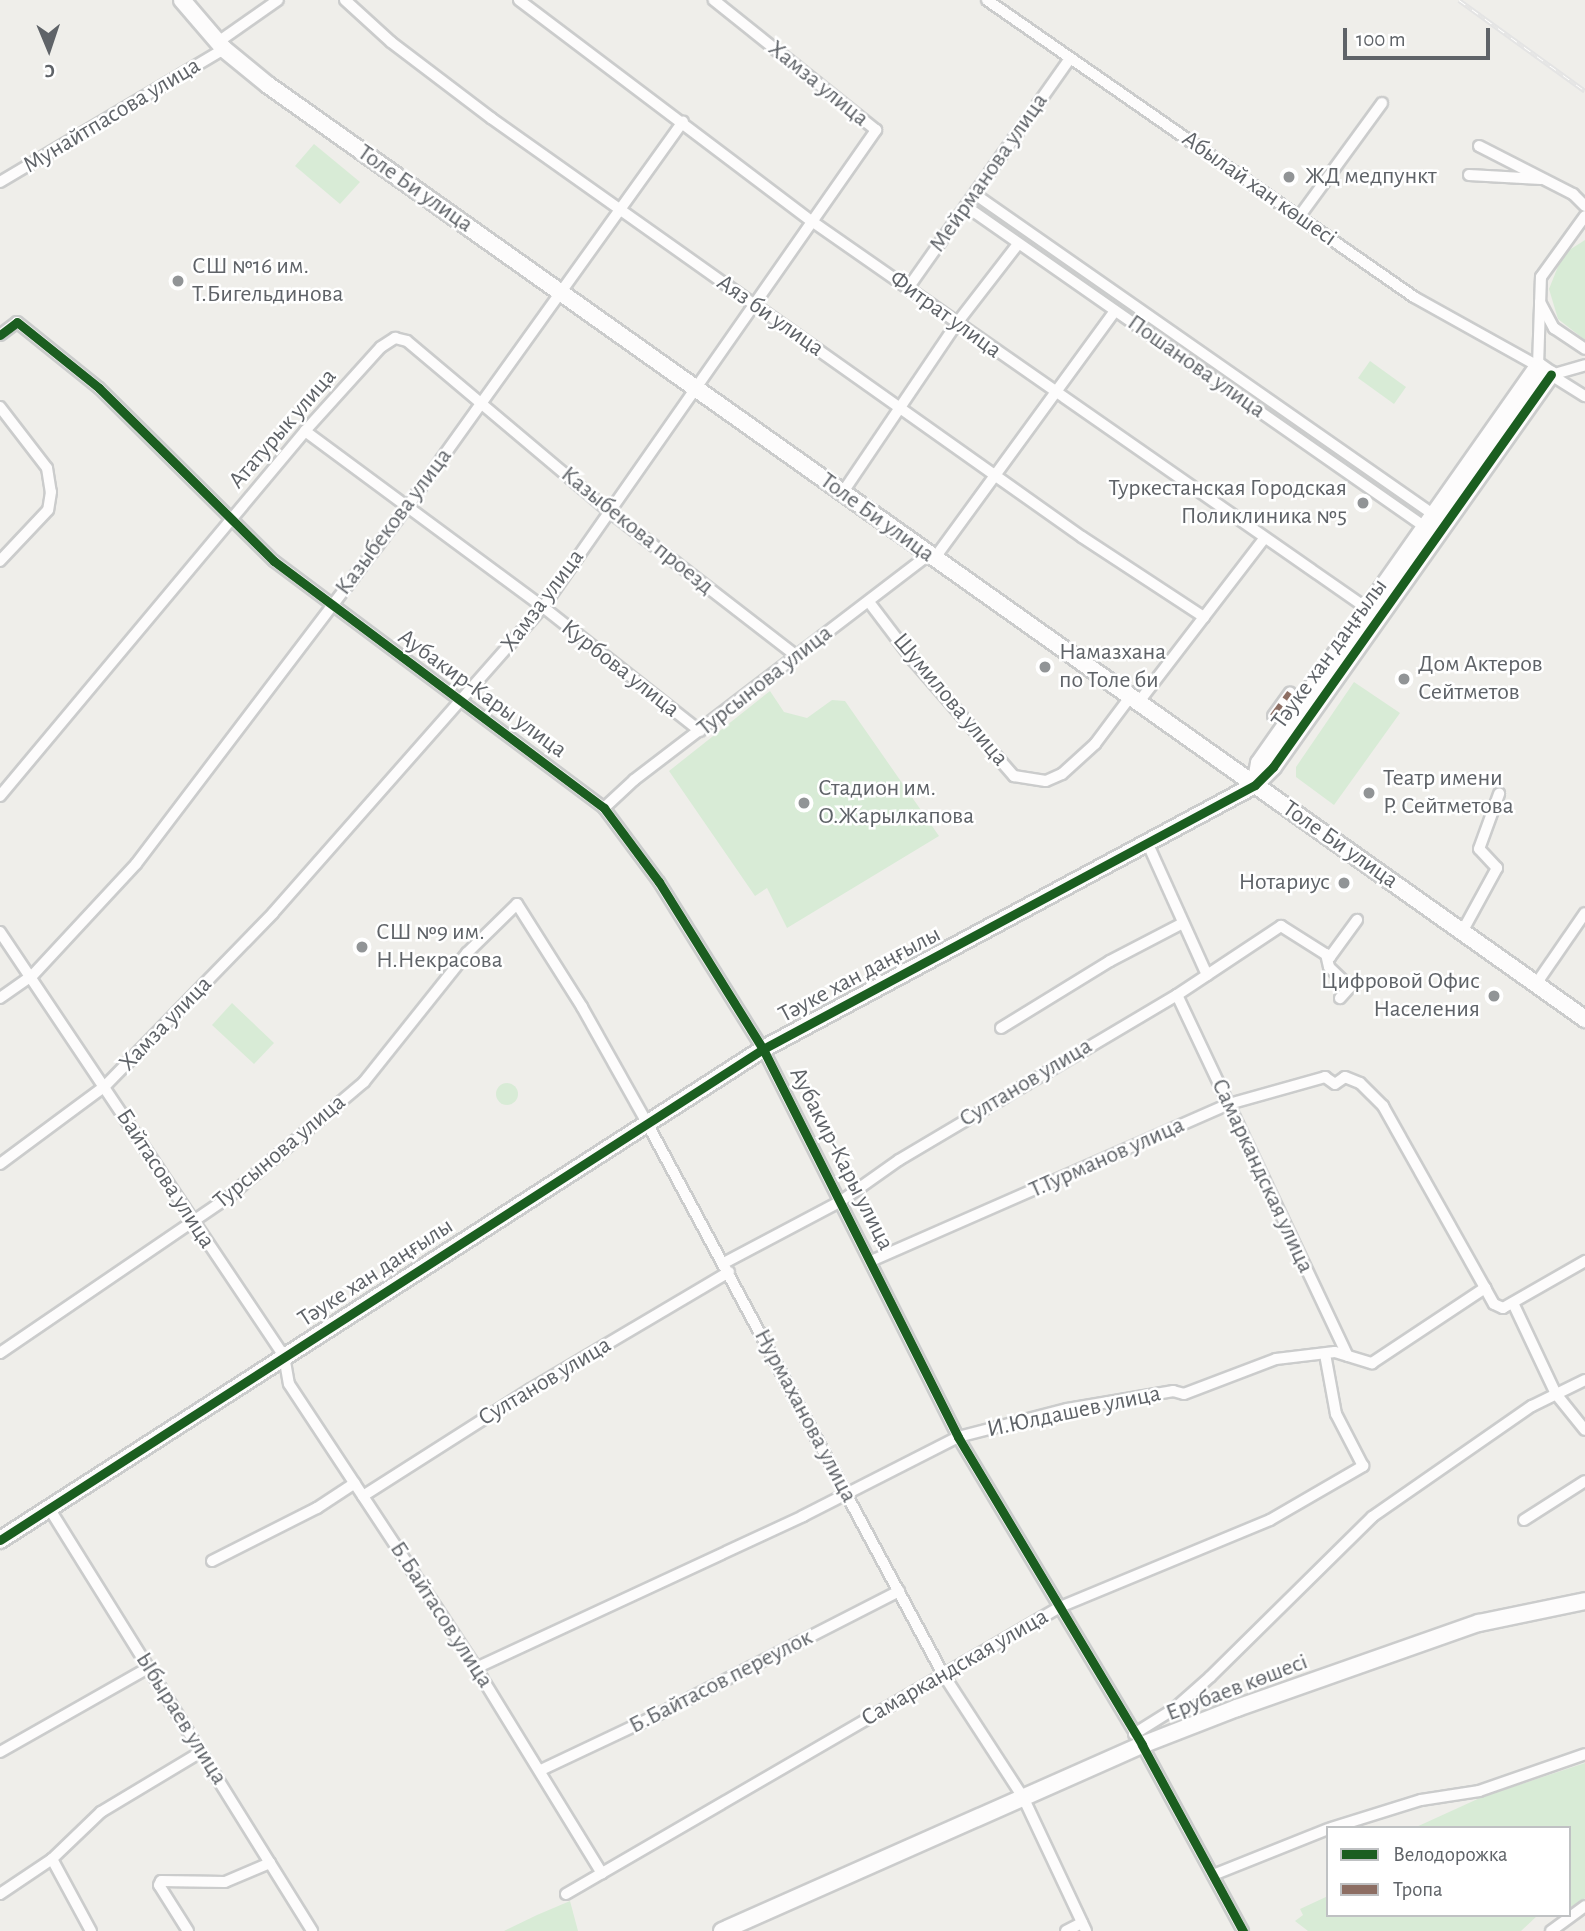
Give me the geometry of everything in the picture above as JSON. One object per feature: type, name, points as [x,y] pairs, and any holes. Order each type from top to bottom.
[{"type":"street","name":"Толе Би улица","points":[[183,0],[221,46],[268,85],[559,291],[696,392],[843,492],[1585,1019]]},
{"type":"street","points":[[221,46],[278,0]]},
{"type":"street","name":"Аяз би улица","points":[[345,0],[390,42],[755,306],[1204,617]]},
{"type":"street","name":"Фитрат улица","points":[[519,0],[813,222],[1054,395],[1374,614]]},
{"type":"street","name":"Хамза улица","points":[[0,1164],[105,1086],[273,913],[543,607],[696,392],[876,130],[714,0]]},
{"type":"street","name":"Абылай хан көшесі","points":[[987,0],[1414,297],[1585,396]]},
{"type":"street","name":"Мунайтпасова улица","points":[[0,182],[221,46]]},
{"type":"street","name":"Мейрманова улица","points":[[908,288],[967,208],[1070,58]]},
{"type":"street","points":[[1299,217],[1382,103]]},
{"type":"street","name":"Казыбекова улица","points":[[0,998],[32,976],[136,864],[407,507],[619,207],[683,122]]},
{"type":"street","points":[[1479,146],[1544,179],[1585,206]]},
{"type":"street","points":[[1469,175],[1544,179]]},
{"type":"street","name":"Пошанова улица","points":[[976,195],[1429,521]]},
{"type":"street","name":"Пошанова улица","points":[[967,208],[1115,311],[1429,521]]},
{"type":"street","points":[[1585,216],[1549,263],[1538,293],[1544,371],[1585,365]]},
{"type":"street","points":[[843,492],[957,323],[1018,244]]},
{"type":"street","points":[[1538,293],[1554,328],[1585,349]]},
{"type":"street","name":"Турсынова улица","points":[[604,808],[795,655],[931,557],[1115,311]]},
{"type":"street","name":"Аубакир-Кары улица","points":[[0,335],[17,322],[99,388],[232,518],[330,606],[604,808],[659,883],[763,1049],[958,1437],[1138,1739],[1243,1931]]},
{"type":"street","name":"Ататурык улица","points":[[0,796],[304,431],[381,347],[395,338],[407,341],[483,403]]},
{"type":"street","name":"Тәуке хан даңғылы","points":[[1374,614],[1429,521],[1544,371]]},
{"type":"street","name":"Тәуке хан даңғылы","points":[[0,1540],[763,1049],[1255,785],[1544,371]]},
{"type":"street","name":"Казыбекова проезд","points":[[483,403],[609,511],[795,655]]},
{"type":"street","points":[[0,407],[47,467],[51,492],[48,510],[0,561]]},
{"type":"street","name":"Курбова улица","points":[[304,431],[543,607],[699,732]]},
{"type":"street","name":"Шумилова улица","points":[[869,602],[913,660],[1014,776],[1046,781],[1062,774],[1095,744],[1204,617],[1264,539]]},
{"type":"street","points":[[1273,716],[1290,692]]},
{"type":"street","points":[[1462,932],[1497,868],[1479,849],[1499,794]]},
{"type":"street","points":[[1147,842],[1207,975]]},
{"type":"street","name":"Турсынова улица","points":[[0,1353],[193,1223],[364,1082],[467,953],[517,904]]},
{"type":"street","name":"Нурмаханова улица","points":[[517,904],[582,1007],[647,1123],[943,1674],[1023,1797],[1084,1927]]},
{"type":"street","points":[[1536,984],[1585,913]]},
{"type":"street","points":[[1325,954],[1330,957],[1357,920]]},
{"type":"street","points":[[1001,1028],[1110,961],[1184,923]]},
{"type":"street","name":"Султанов улица","points":[[363,1496],[726,1268],[841,1202],[899,1160],[1177,995],[1281,926],[1325,954],[1329,967],[1350,987],[1340,998]]},
{"type":"street","name":"Байтасова улица","points":[[0,932],[32,976],[193,1223],[284,1356]]},
{"type":"street","name":"Самаркандская улица","points":[[1177,995],[1348,1356]]},
{"type":"street","name":"Т.Турманов улица","points":[[871,1261],[1229,1104],[1325,1077],[1335,1084],[1345,1077],[1360,1083],[1383,1106],[1485,1288]]},
{"type":"street","points":[[1485,1288],[1494,1304],[1503,1308],[1585,1261]]},
{"type":"street","name":"И.Юлдашев улица","points":[[476,1668],[847,1494],[958,1437],[1067,1409],[1174,1391],[1184,1394],[1276,1359],[1325,1354],[1348,1356],[1372,1363],[1485,1288]]},
{"type":"street","points":[[1513,1303],[1556,1394],[1585,1430]]},
{"type":"street","name":"Самаркандская улица","points":[[566,1894],[943,1674],[993,1650],[1060,1607],[1270,1520],[1363,1466],[1336,1414],[1325,1354]]},
{"type":"street","name":"Б.Байтасов улица","points":[[284,1356],[289,1384],[476,1668],[541,1770],[602,1874]]},
{"type":"street","points":[[1138,1739],[1210,1677],[1372,1517],[1556,1394],[1585,1380]]},
{"type":"street","points":[[1524,1520],[1585,1481]]},
{"type":"street","points":[[212,1561],[355,1483]]},
{"type":"street","name":"Ыбыраев улица","points":[[49,1508],[312,1931]]},
{"type":"street","name":"Б.Байтасов переулок","points":[[541,1770],[649,1719],[899,1591]]},
{"type":"street","name":"Ерубаев көшесі","points":[[722,1931],[1023,1797],[1138,1739],[1479,1623],[1585,1601]]},
{"type":"street","points":[[0,1752],[148,1668]]},
{"type":"street","points":[[0,1894],[52,1858],[101,1812],[201,1752]]},
{"type":"street","points":[[1336,1826],[1412,1803],[1479,1791],[1585,1754]]},
{"type":"street","points":[[1213,1875],[1326,1829]]},
{"type":"street","points":[[52,1858],[91,1931]]},
{"type":"street","points":[[188,1931],[159,1885],[161,1881],[225,1882],[270,1863]]},
{"type":"street","points":[[1551,1931],[1570,1917]]},
{"type":"street","points":[[1066,1931],[1084,1927]]},
{"type":"green space","points":[[314,144],[360,182],[340,204],[295,166]]},
{"type":"green space","points":[[981,202],[1080,272],[1075,279],[976,209]]},
{"type":"green space","points":[[1585,240],[1585,340],[1558,319],[1549,289],[1563,254]]},
{"type":"green space","points":[[1088,277],[1190,348],[1188,352],[1185,355],[1083,284]]},
{"type":"green space","points":[[1201,356],[1342,454],[1337,461],[1196,363]]},
{"type":"green space","points":[[1370,361],[1406,387],[1394,404],[1358,378]]},
{"type":"green space","points":[[1354,682],[1400,713],[1334,805],[1296,777],[1296,767]]},
{"type":"green space","name":"Стадион им. О.Жарылкапова","points":[[770,691],[784,712],[807,718],[832,700],[845,701],[939,836],[787,928],[767,888],[755,896],[669,771]]},
{"type":"green space","points":[[232,1003],[274,1043],[254,1064],[212,1025]]},
{"type":"green space","points":[[503,1083],[511,1083],[518,1090],[518,1098],[511,1105],[503,1105],[496,1098],[496,1090]]},
{"type":"green space","points":[[1585,1763],[1585,1898],[1571,1908],[1571,1826],[1418,1826],[1482,1797]]},
{"type":"green space","points":[[1326,1897],[1326,1917],[1536,1917],[1521,1931],[1308,1931],[1295,1921],[1303,1915],[1300,1909]]},
{"type":"green space","points":[[570,1901],[578,1931],[504,1931],[537,1915]]},
{"type":"railway","points":[[1459,0],[1585,91]]},
{"type":"marked path","points":[[1273,716],[1290,693]]},
{"type":"cycle path","points":[[0,335],[17,322],[99,388],[274,561],[604,808],[659,882],[763,1049],[958,1437],[1142,1745],[1243,1931]]},
{"type":"cycle path","points":[[0,1540],[763,1049],[1255,785],[1273,767],[1551,375]]},
{"type":"place","name":"ЖД медпункт","points":[[1289,177]]},
{"type":"place","name":"СШ №16 им. Т.Бигельдинова","points":[[178,281]]},
{"type":"place","name":"Туркестанская Городская Поликлиника №5","points":[[1363,503]]},
{"type":"place","name":"Намазхана по Толе би","points":[[1045,667]]},
{"type":"place","name":"Дом Актеров Сейтметов","points":[[1404,679]]},
{"type":"place","name":"Театр имени Р. Сейтметова","points":[[1369,793]]},
{"type":"place","name":"Стадион им. О.Жарылкапова","points":[[804,803]]},
{"type":"place","name":"Нотариус","points":[[1344,883]]},
{"type":"place","name":"СШ №9 им. Н.Некрасова","points":[[362,947]]},
{"type":"place","name":"Цифровой Офис Населения","points":[[1494,996]]}]
